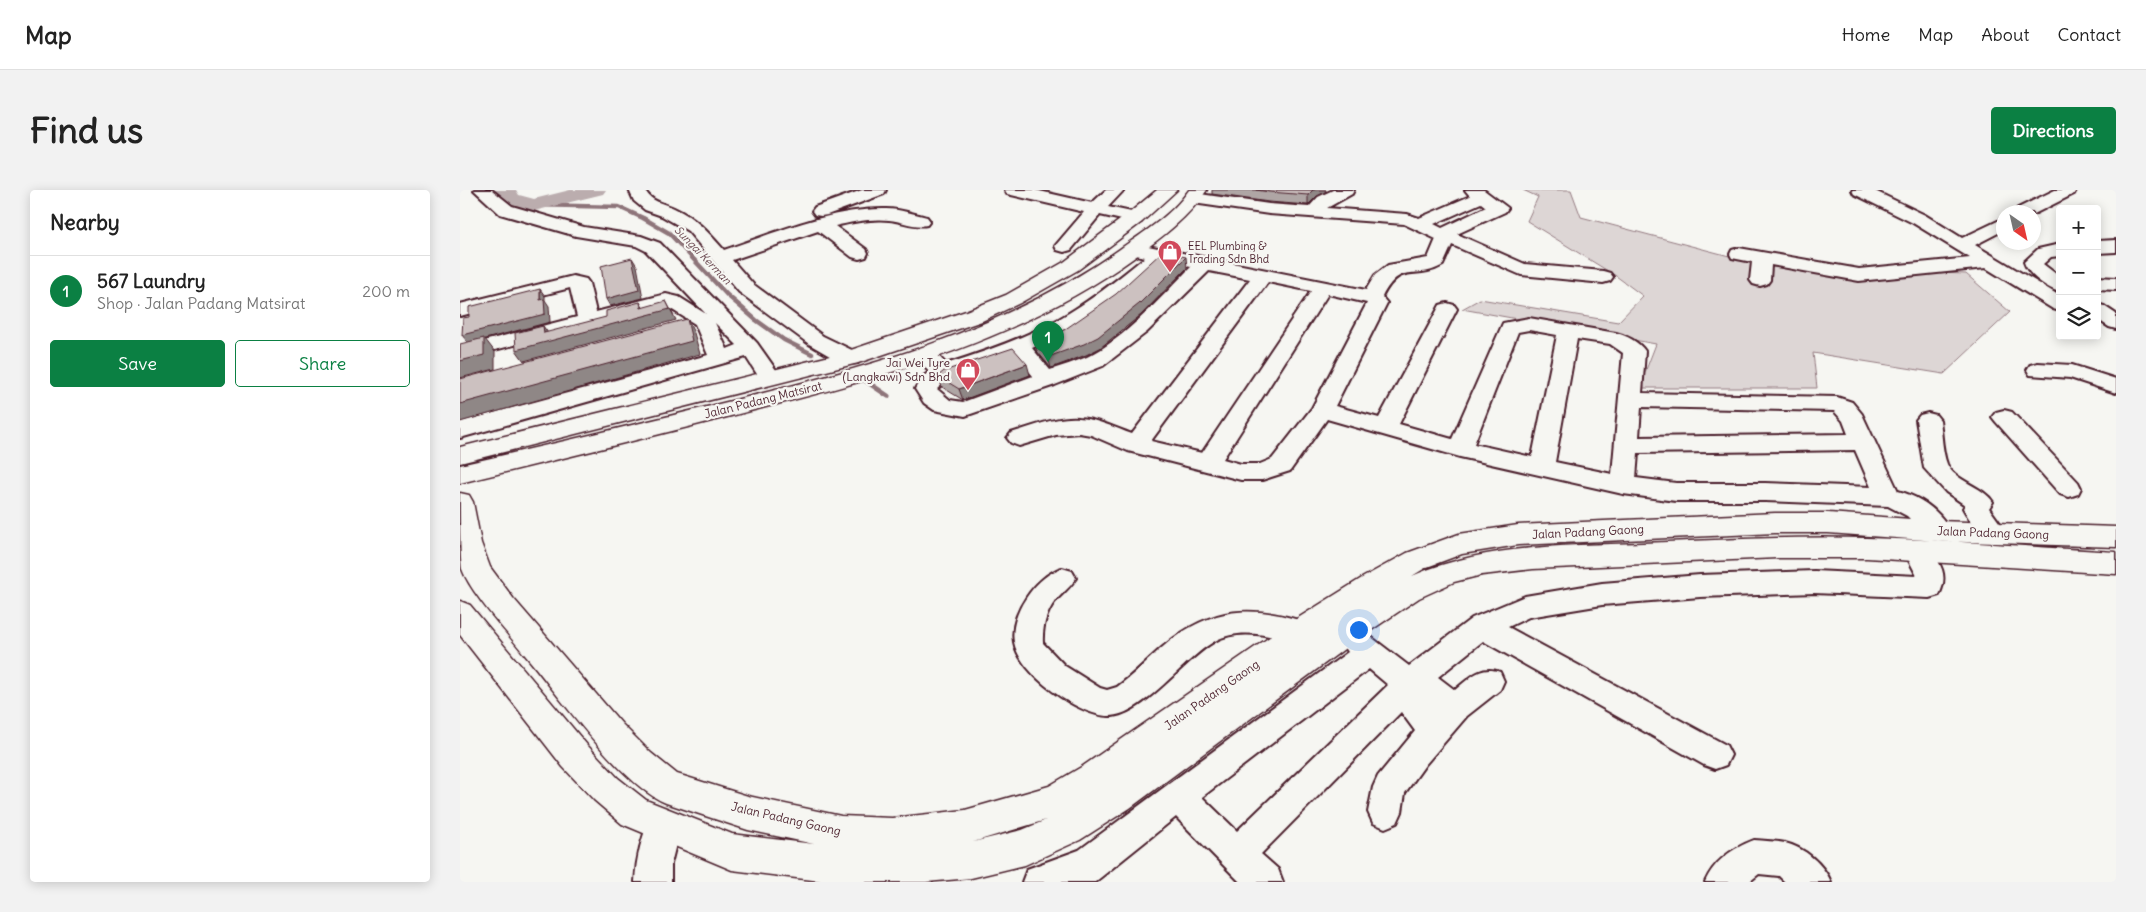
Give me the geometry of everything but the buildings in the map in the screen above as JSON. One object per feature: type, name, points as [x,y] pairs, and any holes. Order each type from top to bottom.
[{"type":"main road","name":"Jalan Padang Matsirat","points":[[460,474],[519,460],[723,400],[770,377],[850,358],[974,316],[1013,299],[1071,266],[1136,218],[1168,190]]},
{"type":"main road","name":"Jalan Padang Matsirat","points":[[460,455],[723,400],[842,381],[926,355],[999,327],[1079,286],[1135,248],[1175,216],[1196,194]]},
{"type":"main road","points":[[460,510],[468,496],[479,484],[495,472],[519,460]]},
{"type":"main road","name":"Jalan Padang Gaong","points":[[460,502],[467,543],[477,571],[610,734],[639,764],[666,787],[748,813],[842,833],[892,835],[965,827],[1057,800],[1323,627],[1447,573],[1482,564],[1533,558],[1731,550],[1867,548],[1994,533],[2116,537]]},
{"type":"main road","name":"Jalan Padang Gaong","points":[[1928,541],[2116,563]]},
{"type":"main road","name":"Jalan Padang Gaong","points":[[460,613],[575,756],[606,789],[634,812],[732,852],[869,869],[971,860],[1025,847],[1067,828],[1118,797],[1323,627]]},
{"type":"main road","points":[[575,756],[610,734]]},
{"type":"street","points":[[482,190],[506,210],[582,232],[641,241],[653,247],[750,347],[770,377]]},
{"type":"street","points":[[637,190],[640,197],[650,206],[668,212],[694,227],[746,288],[816,340],[850,358]]},
{"type":"street","points":[[714,251],[770,228],[878,190]]},
{"type":"street","points":[[1013,190],[1068,196],[1096,209],[1136,218]]},
{"type":"street","points":[[1064,246],[1096,209],[1116,190]]},
{"type":"street","points":[[1312,213],[1324,201],[1346,190]]},
{"type":"street","points":[[1861,190],[1919,220],[2056,303]]},
{"type":"street","points":[[2038,205],[2068,190]]},
{"type":"street","points":[[1372,297],[1382,279],[1395,269],[1429,266],[1436,261],[1443,236],[1499,208],[1478,193],[1419,224]]},
{"type":"street","points":[[1196,194],[1269,210],[1402,218],[1521,269],[1603,277]]},
{"type":"street","points":[[714,251],[867,215],[888,214],[921,221]]},
{"type":"street","points":[[822,225],[860,253]]},
{"type":"street","points":[[1962,245],[1996,227]]},
{"type":"street","points":[[2101,247],[2116,246]]},
{"type":"street","points":[[1019,438],[1055,428],[1078,425],[1097,429],[1136,444],[1242,472],[1262,472],[1281,465],[1322,410],[1377,303],[1372,297],[1159,255],[1135,248]]},
{"type":"street","points":[[2056,251],[2045,253],[2033,262],[2035,268],[2056,281]]},
{"type":"street","points":[[1739,254],[1762,256],[1845,274],[1990,262]]},
{"type":"street","points":[[1159,255],[1079,316],[1019,345],[942,373],[929,383],[926,389],[929,395],[939,404],[953,409],[964,409],[978,406],[1094,361],[1127,340],[1146,324],[1205,264]]},
{"type":"street","points":[[1760,280],[1762,256]]},
{"type":"street","points":[[1136,444],[1263,274]]},
{"type":"street","points":[[460,310],[579,282],[588,322]]},
{"type":"street","points":[[2101,283],[2116,284]]},
{"type":"street","points":[[1208,463],[1323,287]]},
{"type":"street","points":[[460,353],[588,322],[666,300],[672,301],[704,321],[720,358]]},
{"type":"street","points":[[1386,427],[1447,309]]},
{"type":"street","points":[[2101,313],[2116,323]]},
{"type":"street","points":[[676,328],[704,321]]},
{"type":"street","points":[[1460,449],[1510,327],[1529,324],[1616,339],[1634,351],[1623,485]]},
{"type":"street","points":[[2101,329],[2116,338]]},
{"type":"street","points":[[1542,467],[1568,332]]},
{"type":"street","points":[[1019,345],[1047,380]]},
{"type":"street","points":[[460,430],[720,358],[750,347]]},
{"type":"street","points":[[926,355],[942,373]]},
{"type":"street","points":[[2038,370],[2072,372],[2116,386]]},
{"type":"street","points":[[1630,400],[1837,404],[1844,407],[1854,419],[1862,442],[1888,498]]},
{"type":"street","points":[[1237,854],[1409,684],[1449,650],[1482,626],[1526,607],[1602,594],[1700,586],[1814,582],[1930,587],[1932,583],[1928,541],[1929,519],[1902,500],[1765,492],[1676,492],[1623,485],[1460,449],[1322,410]]},
{"type":"street","points":[[2004,418],[2069,488]]},
{"type":"street","points":[[1928,420],[1936,468],[1960,491],[1980,502],[1976,508],[1994,533]]},
{"type":"street","points":[[1627,445],[1862,442]]},
{"type":"street","points":[[1062,578],[1042,593],[1032,613],[1028,645],[1040,662],[1082,695],[1106,704],[1115,703],[1134,693],[1193,638],[1220,625],[1249,621],[1323,627],[1370,652],[1409,684],[1426,686],[1456,707]]},
{"type":"street","points":[[1482,626],[1715,755]]},
{"type":"street","points":[[1040,882],[1080,872],[1177,796],[1370,652]]},
{"type":"street","points":[[1385,812],[1390,786],[1456,707],[1489,681]]},
{"type":"street","points":[[1409,684],[1416,710],[1434,731]]},
{"type":"street","points":[[1177,796],[1265,882]]},
{"type":"street","points":[[653,882],[654,864],[664,824]]},
{"type":"street","points":[[1724,882],[1737,869],[1754,858],[1786,860],[1813,882]]},
{"type":"street","points":[[869,869],[909,882]]},
{"type":"shaded area","points":[[1523,190],[1571,190],[1581,217],[1771,267],[1966,274],[2010,312],[1944,374],[1813,353],[1817,388],[1639,388],[1656,344],[1462,309],[1480,299],[1618,322],[1643,296],[1616,276],[1527,221],[1538,197]]},
{"type":"waterway","name":"Sungai Kerman","points":[[505,190],[512,200],[534,205],[596,190]]},
{"type":"waterway","name":"Sungai Kerman","points":[[534,205],[619,207],[643,218],[669,233],[727,295],[756,320],[784,340],[812,354]]},
{"type":"waterway","name":"Sungai Kerman","points":[[863,379],[888,396]]},
{"type":"place","name":"EEL Plumbing & Trading Sdn Bhd","points":[[1170,273]]},
{"type":"place","name":"567 Laundry","points":[[1048,362]]},
{"type":"place","name":"Jai Wei Tyre (Langkawi) Sdn Bhd","points":[[968,391]]}]
